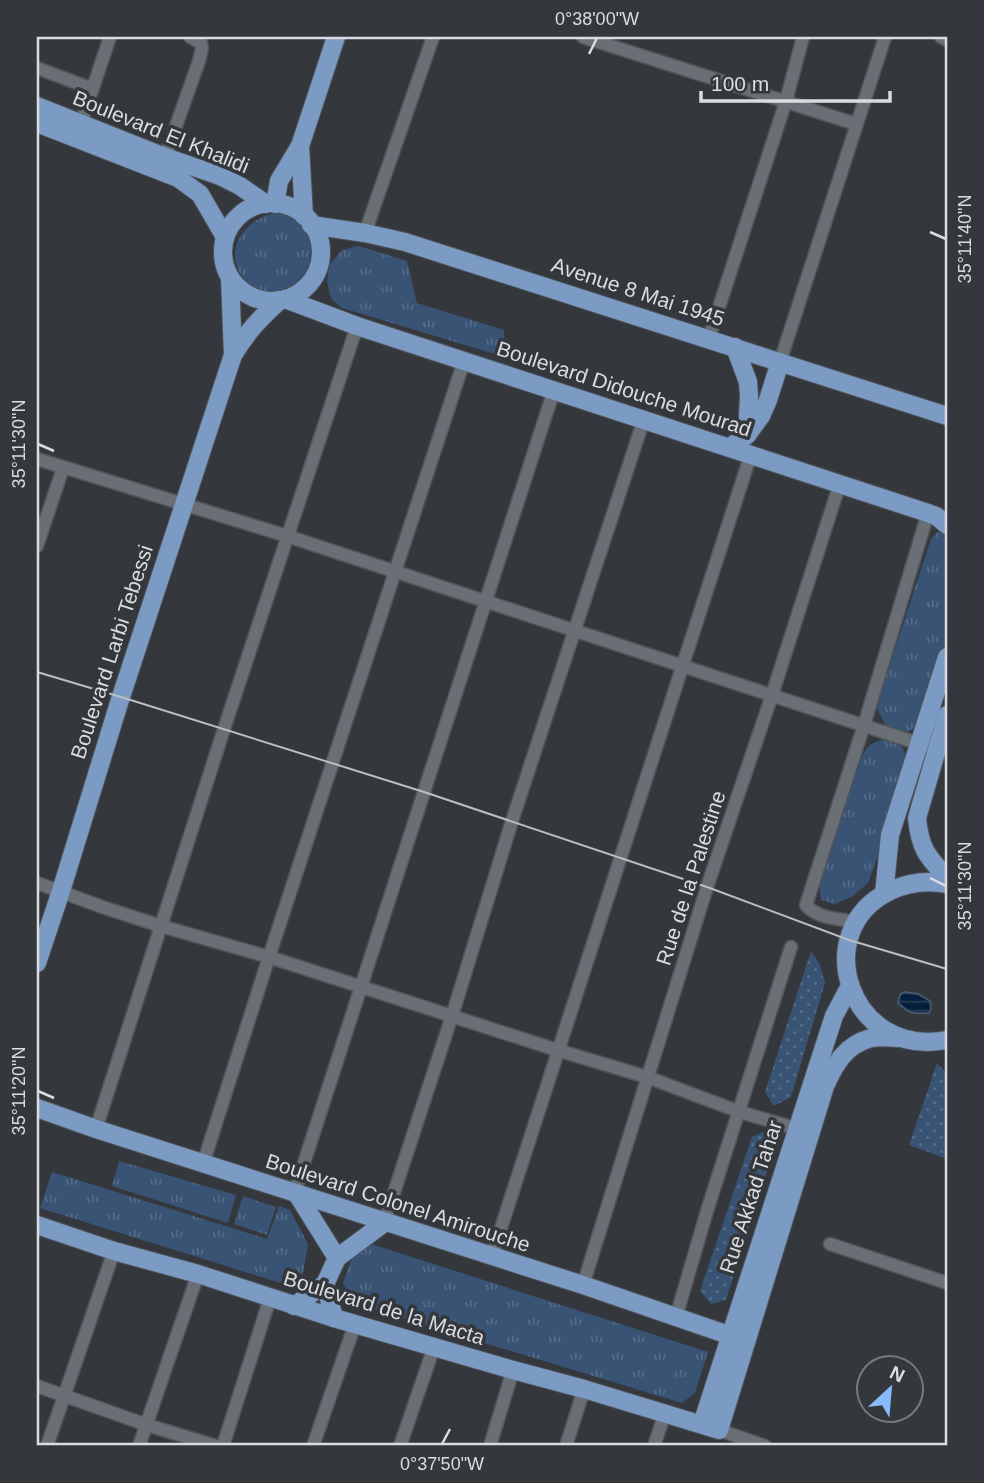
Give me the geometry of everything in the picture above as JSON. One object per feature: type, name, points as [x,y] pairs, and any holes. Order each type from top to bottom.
[{"type":"main road","points":[[270,204],[279,181],[300,146],[336,37]]},
{"type":"main road","name":"Boulevard El Khalidi","points":[[37,106],[79,131],[165,156],[220,176],[270,204]]},
{"type":"main road","points":[[37,122],[79,131],[178,178],[200,194],[225,237]]},
{"type":"main road","points":[[233,355],[256,322],[283,300],[309,284],[318,267],[320,248],[308,220],[300,146]]},
{"type":"main road","points":[[283,300],[271,301],[252,297],[230,278],[224,265],[225,237],[236,218],[255,206],[270,204],[291,207],[308,220]]},
{"type":"main road","name":"Avenue 8 Mai 1945","points":[[308,220],[405,242],[947,416]]},
{"type":"main road","points":[[230,278],[233,355]]},
{"type":"main road","name":"Boulevard Didouche Mourad","points":[[283,300],[940,518]]},
{"type":"main road","points":[[735,347],[748,382],[747,435]]},
{"type":"main road","name":"Boulevard Larbi Tebessi","points":[[37,963],[233,355]]},
{"type":"main road","points":[[730,447],[747,435],[761,416],[780,362]]},
{"type":"main road","points":[[947,657],[927,747],[916,818],[926,855],[947,878]]},
{"type":"main road","points":[[884,894],[890,835],[927,747],[947,715]]},
{"type":"main road","points":[[943,1043],[917,1042],[883,1030],[869,1018],[858,1003],[850,986],[846,967],[848,947],[857,922],[866,909],[884,894],[918,881],[947,884]]},
{"type":"main road","name":"Rue Akkad Tahar","points":[[711,1427],[803,1130],[834,1016],[850,986]]},
{"type":"main road","name":"Rue Akkad Tahar","points":[[803,1130],[833,1067],[849,1048],[872,1038],[900,1038]]},
{"type":"main road","name":"Boulevard Colonel Amirouche","points":[[37,1108],[739,1338]]},
{"type":"main road","points":[[296,1194],[337,1258]]},
{"type":"main road","points":[[294,1306],[325,1284],[337,1258],[384,1223]]},
{"type":"main road","name":"Boulevard de la Macta","points":[[37,1225],[334,1318],[711,1427]]},
{"type":"main road","points":[[325,1284],[334,1318]]},
{"type":"street","points":[[79,131],[110,37]]},
{"type":"street","points":[[165,156],[202,48],[201,43],[190,37]]},
{"type":"street","points":[[365,233],[433,37]]},
{"type":"street","points":[[583,37],[856,124]]},
{"type":"street","points":[[709,338],[786,101],[803,37]]},
{"type":"street","points":[[780,362],[885,37]]},
{"type":"street","points":[[940,37],[947,40]]},
{"type":"street","points":[[37,68],[93,89]]},
{"type":"street","points":[[96,1129],[357,326]]},
{"type":"street","points":[[203,1164],[464,361]]},
{"type":"street","points":[[296,1194],[554,390]]},
{"type":"street","points":[[384,1223],[644,419]]},
{"type":"street","points":[[492,1256],[751,454]]},
{"type":"street","points":[[37,459],[287,536],[927,747]]},
{"type":"street","points":[[37,545],[63,468]]},
{"type":"street","name":"Rue de la Palestine","points":[[583,1285],[711,874],[840,483]]},
{"type":"street","points":[[857,922],[829,918],[806,905],[864,725],[940,518]]},
{"type":"street","points":[[37,883],[161,926],[269,957],[647,1077],[740,1112],[803,1130]]},
{"type":"street","points":[[676,1317],[791,947]]},
{"type":"street","points":[[830,1244],[947,1283]]},
{"type":"street","points":[[47,1446],[114,1251]]},
{"type":"street","points":[[139,1446],[198,1275]]},
{"type":"street","points":[[223,1446],[270,1298]]},
{"type":"street","points":[[313,1446],[355,1324]]},
{"type":"street","points":[[400,1446],[433,1347]]},
{"type":"street","points":[[496,1445],[513,1370]]},
{"type":"street","points":[[37,1386],[216,1446]]},
{"type":"street","points":[[566,1446],[584,1389]]},
{"type":"street","points":[[654,1446],[665,1413]]},
{"type":"street","points":[[711,1427],[746,1443],[765,1446]]},
{"type":"green space","points":[[279,212],[292,215],[302,224],[310,244],[311,255],[305,273],[299,280],[282,290],[264,292],[252,287],[239,271],[235,260],[236,248],[239,238],[255,221]]},
{"type":"green space","points":[[359,246],[407,261],[417,303],[504,330],[505,357],[342,308],[331,299],[327,281],[330,264],[342,250]]},
{"type":"green space","points":[[938,532],[947,534],[947,638],[922,723],[908,732],[887,728],[876,707],[931,539]]},
{"type":"green space","points":[[885,739],[902,746],[908,762],[868,883],[853,896],[835,904],[821,900],[819,882],[859,764],[868,747]]},
{"type":"green space","points":[[811,951],[820,965],[825,983],[791,1097],[774,1106],[765,1092]]},
{"type":"green space","points":[[937,1063],[947,1074],[947,1159],[909,1145]]},
{"type":"green space","points":[[766,1131],[774,1148],[726,1300],[711,1304],[700,1291],[752,1137]]},
{"type":"green space","points":[[119,1161],[236,1195],[228,1223],[112,1186]]},
{"type":"green space","points":[[52,1172],[267,1239],[279,1206],[290,1210],[308,1244],[303,1273],[284,1284],[40,1208]]},
{"type":"green space","points":[[243,1196],[276,1207],[267,1235],[234,1224]]},
{"type":"green space","points":[[371,1244],[708,1352],[695,1393],[682,1403],[353,1303],[343,1283],[353,1255]]},
{"type":"shaded area","points":[[904,992],[918,994],[930,1001],[929,1013],[912,1012],[902,1007],[898,1003]]},
{"type":"tram line","points":[[37,672],[424,792],[707,887],[849,940],[947,969]]}]
